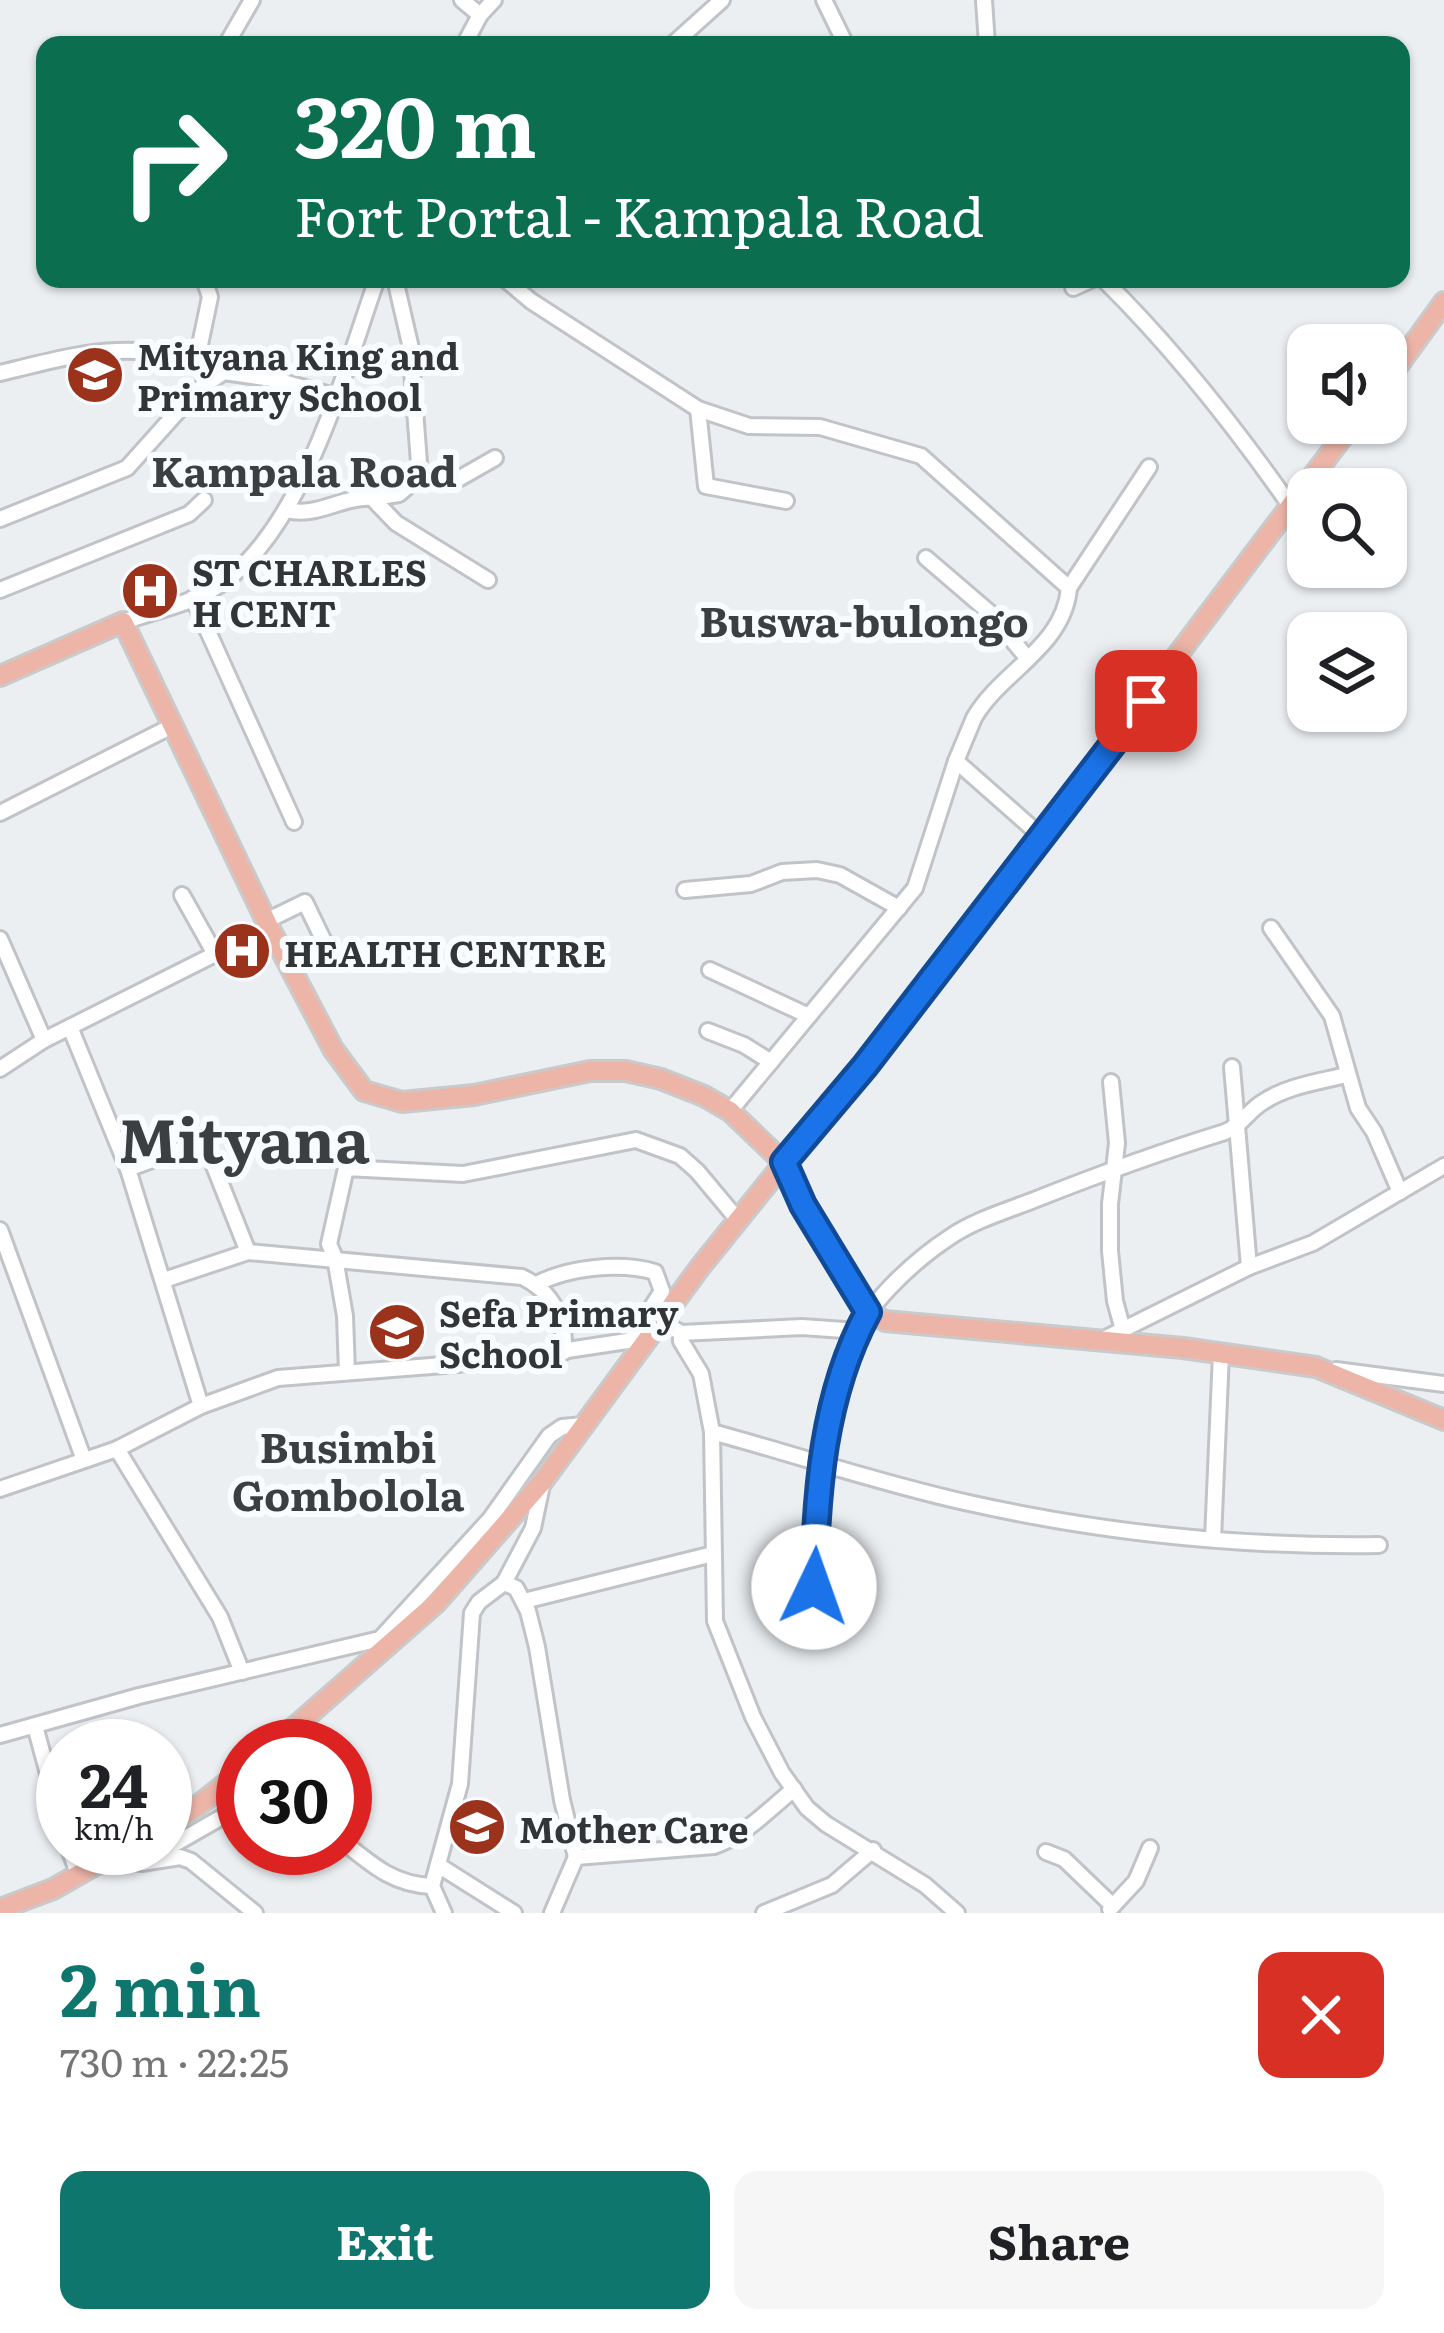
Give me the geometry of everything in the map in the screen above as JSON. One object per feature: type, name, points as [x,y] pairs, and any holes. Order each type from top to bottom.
[{"type":"main road","points":[[1407,353],[1444,302]]},
{"type":"main road","points":[[1317,468],[1336,444]]},
{"type":"main road","points":[[304,1719],[436,1603],[543,1481],[639,1340],[661,1322],[784,1162],[878,1050],[1236,583],[1287,507]]},
{"type":"main road","points":[[0,676],[123,622],[267,924],[333,1049],[364,1090],[402,1102],[474,1095],[590,1071],[626,1071],[661,1079],[730,1112],[784,1162],[803,1205],[868,1312],[903,1324],[1316,1367],[1444,1420]]},
{"type":"main road","points":[[192,1810],[216,1791]]},
{"type":"main road","points":[[0,1909],[76,1875]]},
{"type":"street","points":[[231,36],[253,0]]},
{"type":"street","points":[[463,0],[480,15]]},
{"type":"street","points":[[469,36],[494,0]]},
{"type":"street","points":[[682,36],[722,0]]},
{"type":"street","points":[[824,0],[842,36]]},
{"type":"street","points":[[984,0],[986,36]]},
{"type":"street","points":[[196,359],[210,297],[207,288]]},
{"type":"street","points":[[123,622],[193,598],[230,578],[271,537],[287,510],[374,288]]},
{"type":"street","points":[[397,288],[410,344],[420,476]]},
{"type":"street","points":[[514,288],[698,409],[749,426],[820,427],[921,456],[1069,588]]},
{"type":"street","points":[[1112,288],[1185,365],[1287,501]]},
{"type":"street","points":[[0,373],[91,351],[155,350],[196,359],[224,372],[334,396]]},
{"type":"street","points":[[0,519],[127,468],[196,391],[224,372]]},
{"type":"street","points":[[698,409],[706,486],[786,501]]},
{"type":"street","points":[[287,510],[305,515],[360,497],[399,494],[420,476],[460,478],[496,458]]},
{"type":"street","points":[[730,1112],[914,887],[956,761],[981,706],[1053,634],[1069,588],[1149,467]]},
{"type":"street","points":[[372,498],[396,523],[488,580]]},
{"type":"street","points":[[0,590],[189,514],[204,500]]},
{"type":"street","points":[[926,558],[989,613],[1028,658]]},
{"type":"street","points":[[193,598],[294,822]]},
{"type":"street","points":[[0,813],[170,727]]},
{"type":"street","points":[[956,761],[1041,836]]},
{"type":"street","points":[[685,890],[752,884],[782,872],[817,870],[840,875],[899,908]]},
{"type":"street","points":[[182,895],[215,954]]},
{"type":"street","points":[[0,1069],[44,1040],[215,954],[305,902],[333,960]]},
{"type":"street","points":[[1271,928],[1332,1016],[1358,1108],[1400,1192]]},
{"type":"street","points":[[0,939],[44,1040]]},
{"type":"street","points":[[710,970],[809,1016]]},
{"type":"street","points":[[70,1027],[128,1169],[201,1406]]},
{"type":"street","points":[[708,1031],[771,1062]]},
{"type":"street","points":[[1232,1067],[1249,1267]]},
{"type":"street","points":[[813,1625],[815,1548],[830,1406],[858,1330],[896,1282],[964,1228],[1235,1128],[1269,1098],[1346,1075]]},
{"type":"street","points":[[1111,1082],[1117,1115],[1110,1250],[1123,1330]]},
{"type":"street","points":[[347,1372],[345,1316],[328,1244],[346,1168],[463,1174],[636,1140],[680,1156],[738,1220]]},
{"type":"street","points":[[128,1169],[198,1143],[206,1146],[248,1252]]},
{"type":"street","points":[[1099,1342],[1249,1267],[1313,1243],[1444,1166]]},
{"type":"street","points":[[0,1230],[83,1460]]},
{"type":"street","points":[[164,1280],[248,1252],[522,1277],[551,1298],[564,1352]]},
{"type":"street","points":[[0,1489],[117,1449],[201,1406],[278,1378],[564,1352],[639,1340],[662,1292],[655,1272],[633,1266],[552,1276],[537,1284]]},
{"type":"street","points":[[661,1322],[681,1334],[802,1327],[858,1330]]},
{"type":"street","points":[[681,1334],[701,1374],[712,1432],[718,1637],[754,1717],[794,1789],[826,1824],[925,1885],[957,1913]]},
{"type":"street","points":[[1213,1540],[1221,1354]]},
{"type":"street","points":[[1316,1367],[1444,1384]]},
{"type":"street","points":[[0,1735],[139,1696],[380,1639],[490,1519],[550,1436],[562,1426],[583,1425]]},
{"type":"street","points":[[712,1432],[966,1503],[1081,1525],[1252,1544],[1379,1545]]},
{"type":"street","points":[[117,1449],[220,1616],[242,1672]]},
{"type":"street","points":[[444,1913],[433,1886],[460,1784],[472,1613],[504,1583],[533,1528],[543,1481]]},
{"type":"street","points":[[524,1600],[713,1554]]},
{"type":"street","points":[[504,1583],[516,1588],[524,1600],[537,1647],[576,1857],[552,1913]]},
{"type":"street","points":[[576,1857],[714,1846],[748,1829],[794,1789]]},
{"type":"street","points":[[1046,1852],[1064,1859],[1110,1910],[1136,1881],[1150,1848]]},
{"type":"street","points":[[764,1913],[832,1885],[873,1850]]},
{"type":"street","points":[[192,1862],[255,1913]]},
{"type":"street","points":[[372,1865],[417,1886],[433,1886]]},
{"type":"street","points":[[437,1865],[514,1913]]},
{"type":"place","name":"Mityana King and Primary School","points":[[95,375]]},
{"type":"place","name":"ST CHARLES H CENT","points":[[150,591]]},
{"type":"place","name":"HEALTH CENTRE","points":[[242,951]]},
{"type":"place","name":"Sefa Primary School","points":[[397,1332]]},
{"type":"place","name":"Mother Care","points":[[477,1827]]},
{"type":"district","name":"Kampala Road","points":[[304,469]]},
{"type":"district","name":"Buswa-bulongo","points":[[864,619]]},
{"type":"district","name":"Mityana","points":[[244,1136]]},
{"type":"district","name":"Busimbi Gombolola","points":[[348,1469]]},
{"type":"route","points":[[814,1587],[830,1406],[848,1350],[868,1312],[803,1205],[784,1162],[865,1066],[1146,701]]}]
